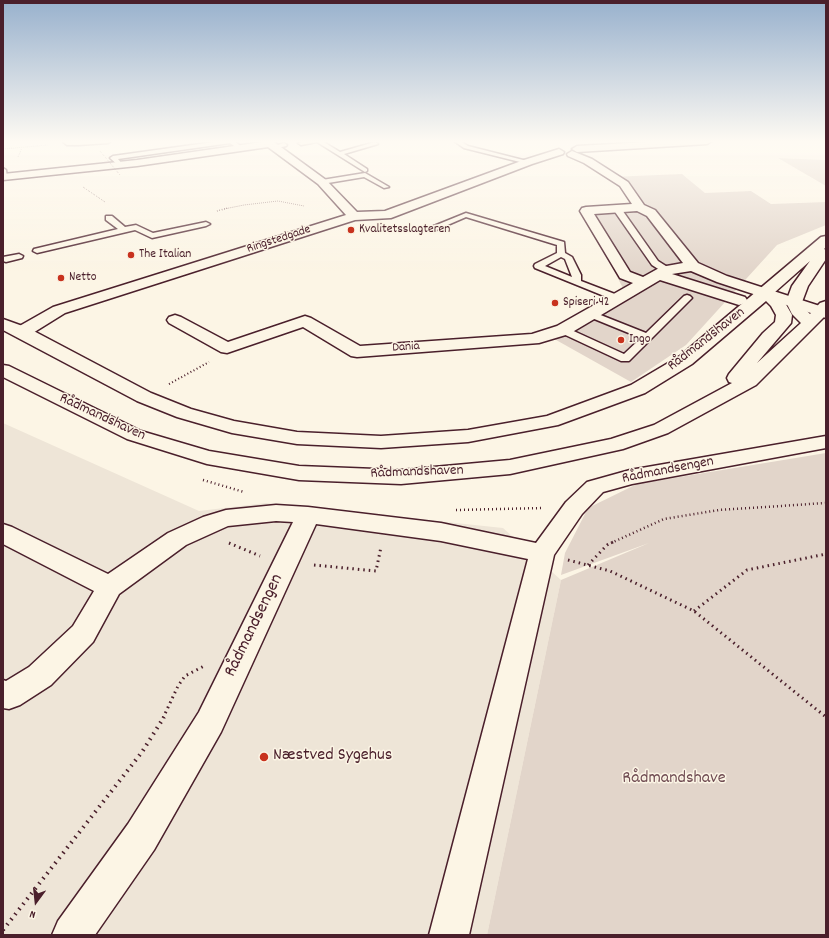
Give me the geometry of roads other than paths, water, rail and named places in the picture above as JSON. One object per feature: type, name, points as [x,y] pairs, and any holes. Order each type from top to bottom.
[{"type":"street","points":[[325,185],[354,216]]},
{"type":"street","name":"Ringstedgade","points":[[3,341],[22,332],[59,310],[354,216],[387,215],[467,185]]},
{"type":"street","points":[[625,185],[638,204],[639,208]]},
{"type":"street","points":[[643,282],[625,275],[586,211],[639,208],[651,213],[693,266],[760,298]]},
{"type":"street","name":"Rådmandshaven","points":[[3,324],[22,332],[144,397],[184,413],[232,427],[297,438],[381,442],[468,436],[551,421],[638,389],[686,360],[826,240]]},
{"type":"street","points":[[718,399],[769,337],[783,323],[800,286],[820,259],[826,248]]},
{"type":"street","name":"Dania","points":[[175,320],[227,348],[305,321],[358,352],[533,339],[563,330],[662,272],[693,266]]},
{"type":"street","points":[[662,272],[760,298],[789,308]]},
{"type":"street","name":"Rådmandshaven","points":[[789,308],[822,316]]},
{"type":"street","name":"Rådmandshaven","points":[[3,370],[134,435],[206,457],[299,473],[393,477],[510,467],[616,444],[661,430],[749,381],[822,316]]},
{"type":"street","name":"Rådmandsengen","points":[[449,935],[542,553],[574,508],[595,487],[630,477],[826,442]]},
{"type":"street","points":[[3,694],[9,695],[40,676],[83,634],[110,587],[158,552],[196,529],[226,518],[276,513],[308,515],[441,532],[542,553]]},
{"type":"street","name":"Rådmandsengen","points":[[72,935],[141,837],[210,722],[308,515]]},
{"type":"street","points":[[3,534],[110,587]]},
{"type":"lane","points":[[382,185],[386,187]]},
{"type":"lane","points":[[616,209],[662,272]]},
{"type":"lane","points":[[433,228],[466,215],[560,244],[561,254]]},
{"type":"lane","points":[[109,218],[124,230]]},
{"type":"lane","points":[[37,251],[136,227],[152,236],[206,224]]},
{"type":"lane","points":[[561,254],[568,257],[577,274],[576,282]]},
{"type":"lane","points":[[561,254],[538,266],[617,298]]},
{"type":"lane","points":[[6,259],[19,256]]},
{"type":"lane","points":[[563,330],[625,359],[687,298]]},
{"type":"lane","points":[[590,314],[647,337]]},
{"type":"place","name":"Kvalitetsslagteren","points":[[351,230]]},
{"type":"place","name":"The Italian","points":[[131,255]]},
{"type":"place","name":"Netto","points":[[61,278]]},
{"type":"place","name":"Spiseri 42","points":[[555,303]]},
{"type":"place","name":"Ingo","points":[[621,340]]},
{"type":"place","name":"Næstved Sygehus","points":[[264,757]]},
{"type":"park label","name":"Rådmandshave","points":[[674,780]]}]
